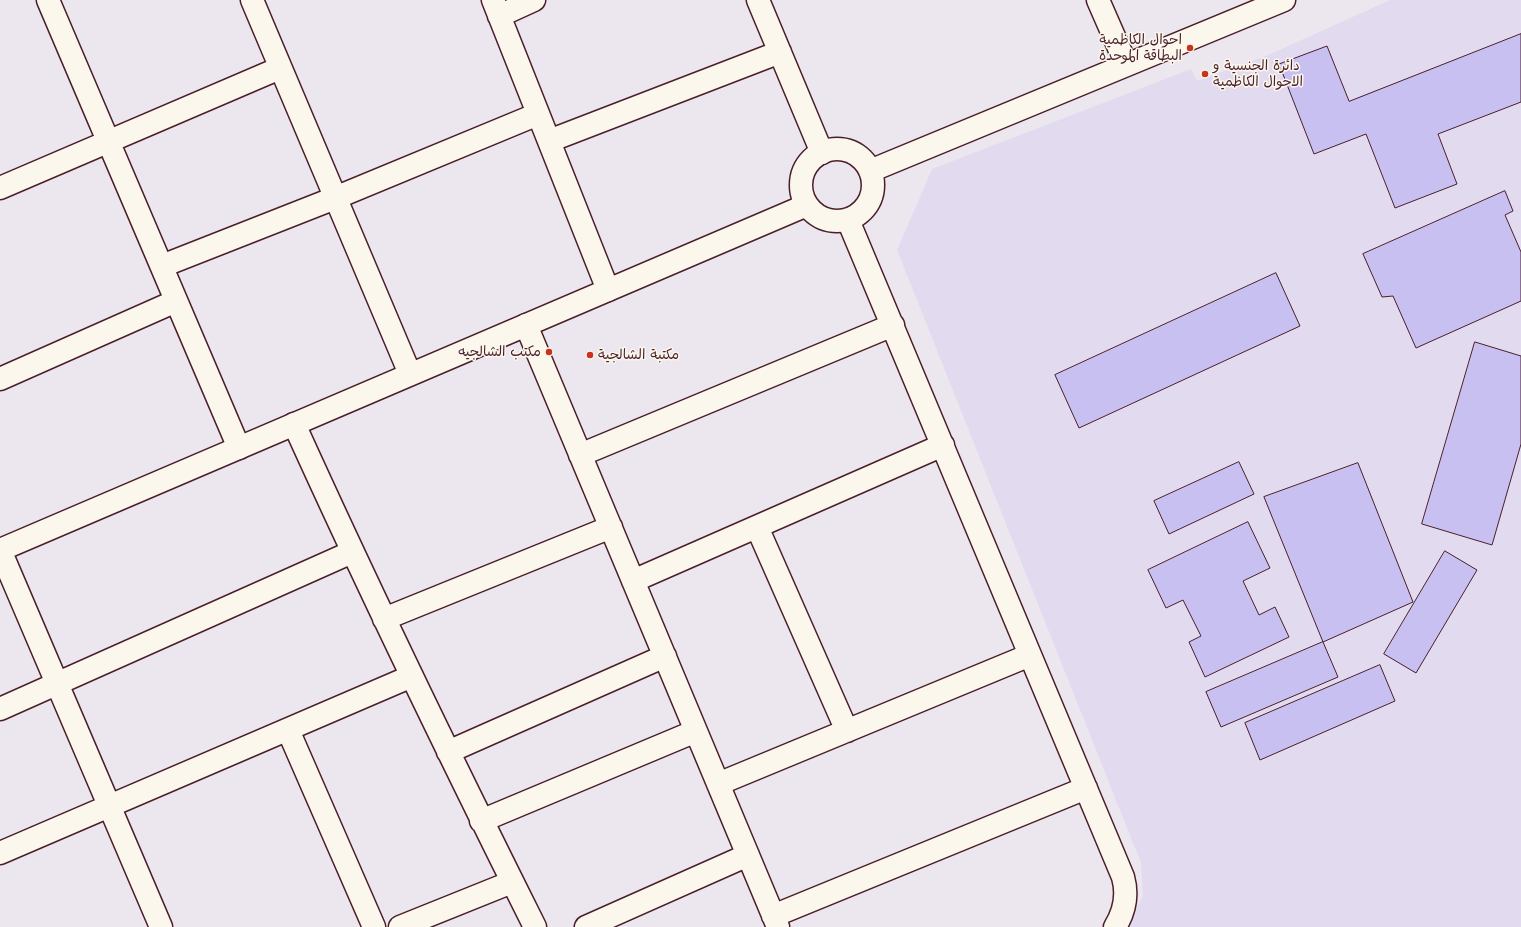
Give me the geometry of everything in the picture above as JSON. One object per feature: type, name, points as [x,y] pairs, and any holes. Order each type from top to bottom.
[{"type":"street","points":[[48,0],[239,448]]},
{"type":"street","points":[[252,0],[410,374]]},
{"type":"street","points":[[534,0],[496,8],[608,290]]},
{"type":"street","points":[[758,0],[822,153]]},
{"type":"street","points":[[1098,0],[1126,64]]},
{"type":"street","points":[[870,171],[1284,0]]},
{"type":"street","points":[[549,141],[780,52]]},
{"type":"street","points":[[0,188],[280,68]]},
{"type":"street","points":[[162,266],[335,198],[538,114]]},
{"type":"street","points":[[839,149],[850,151],[864,161],[870,171],[873,184],[869,203],[860,213],[848,220],[828,220],[816,215],[807,205],[802,194],[803,175],[808,164],[822,153],[839,149]]},
{"type":"street","points":[[161,927],[0,550],[807,205]]},
{"type":"street","points":[[848,220],[1123,877],[1126,894],[1123,921]]},
{"type":"street","points":[[0,379],[176,301]]},
{"type":"street","points":[[526,325],[776,921],[1086,788]]},
{"type":"street","points":[[580,455],[893,325]]},
{"type":"street","points":[[294,424],[384,619],[481,821],[535,927]]},
{"type":"street","points":[[633,581],[943,445]]},
{"type":"street","points":[[757,526],[847,731]]},
{"type":"street","points":[[384,619],[611,527]]},
{"type":"street","points":[[0,709],[352,552]]},
{"type":"street","points":[[718,784],[1030,655]]},
{"type":"street","points":[[448,752],[665,656]]},
{"type":"street","points":[[0,853],[412,676]]},
{"type":"street","points":[[288,730],[374,927]]},
{"type":"street","points":[[481,821],[696,731]]},
{"type":"street","points":[[586,927],[748,855]]},
{"type":"street","points":[[400,927],[512,882]]},
{"type":"shaded area","points":[[1390,0],[1521,0],[1521,927],[1126,927],[1143,896],[1141,863],[897,250],[932,169],[1191,69],[1197,81],[1266,56]]},
{"type":"building","points":[[1521,34],[1521,102],[1438,134],[1457,184],[1395,208],[1366,134],[1314,154],[1279,64],[1327,46],[1349,101]]},
{"type":"building","points":[[1505,191],[1513,211],[1505,215],[1521,252],[1521,301],[1416,348],[1393,296],[1382,297],[1363,254]]},
{"type":"building","points":[[1276,273],[1300,326],[1079,428],[1055,375]]},
{"type":"building","points":[[1475,342],[1521,356],[1521,444],[1492,545],[1422,524]]},
{"type":"building","points":[[1239,462],[1254,494],[1169,534],[1154,501]]},
{"type":"building","points":[[1358,463],[1413,602],[1323,642],[1264,497]]},
{"type":"building","points":[[1248,522],[1270,568],[1243,581],[1259,615],[1275,607],[1289,637],[1205,677],[1189,642],[1201,636],[1183,600],[1166,608],[1148,570]]},
{"type":"building","points":[[1445,551],[1477,570],[1416,673],[1384,654]]},
{"type":"building","points":[[1323,642],[1338,677],[1221,727],[1206,692]]},
{"type":"building","points":[[1380,665],[1395,701],[1260,760],[1245,723]]},
{"type":"place","name":"احوال الكاظمية البطاقة الموحدة","points":[[1190,48]]},
{"type":"place","name":"دائرة الجنسية و الاحوال الكاظمية","points":[[1205,74]]},
{"type":"place","name":"مكتب الشالجيه","points":[[549,352]]},
{"type":"place","name":"مكتبة الشالجية","points":[[590,355]]}]
